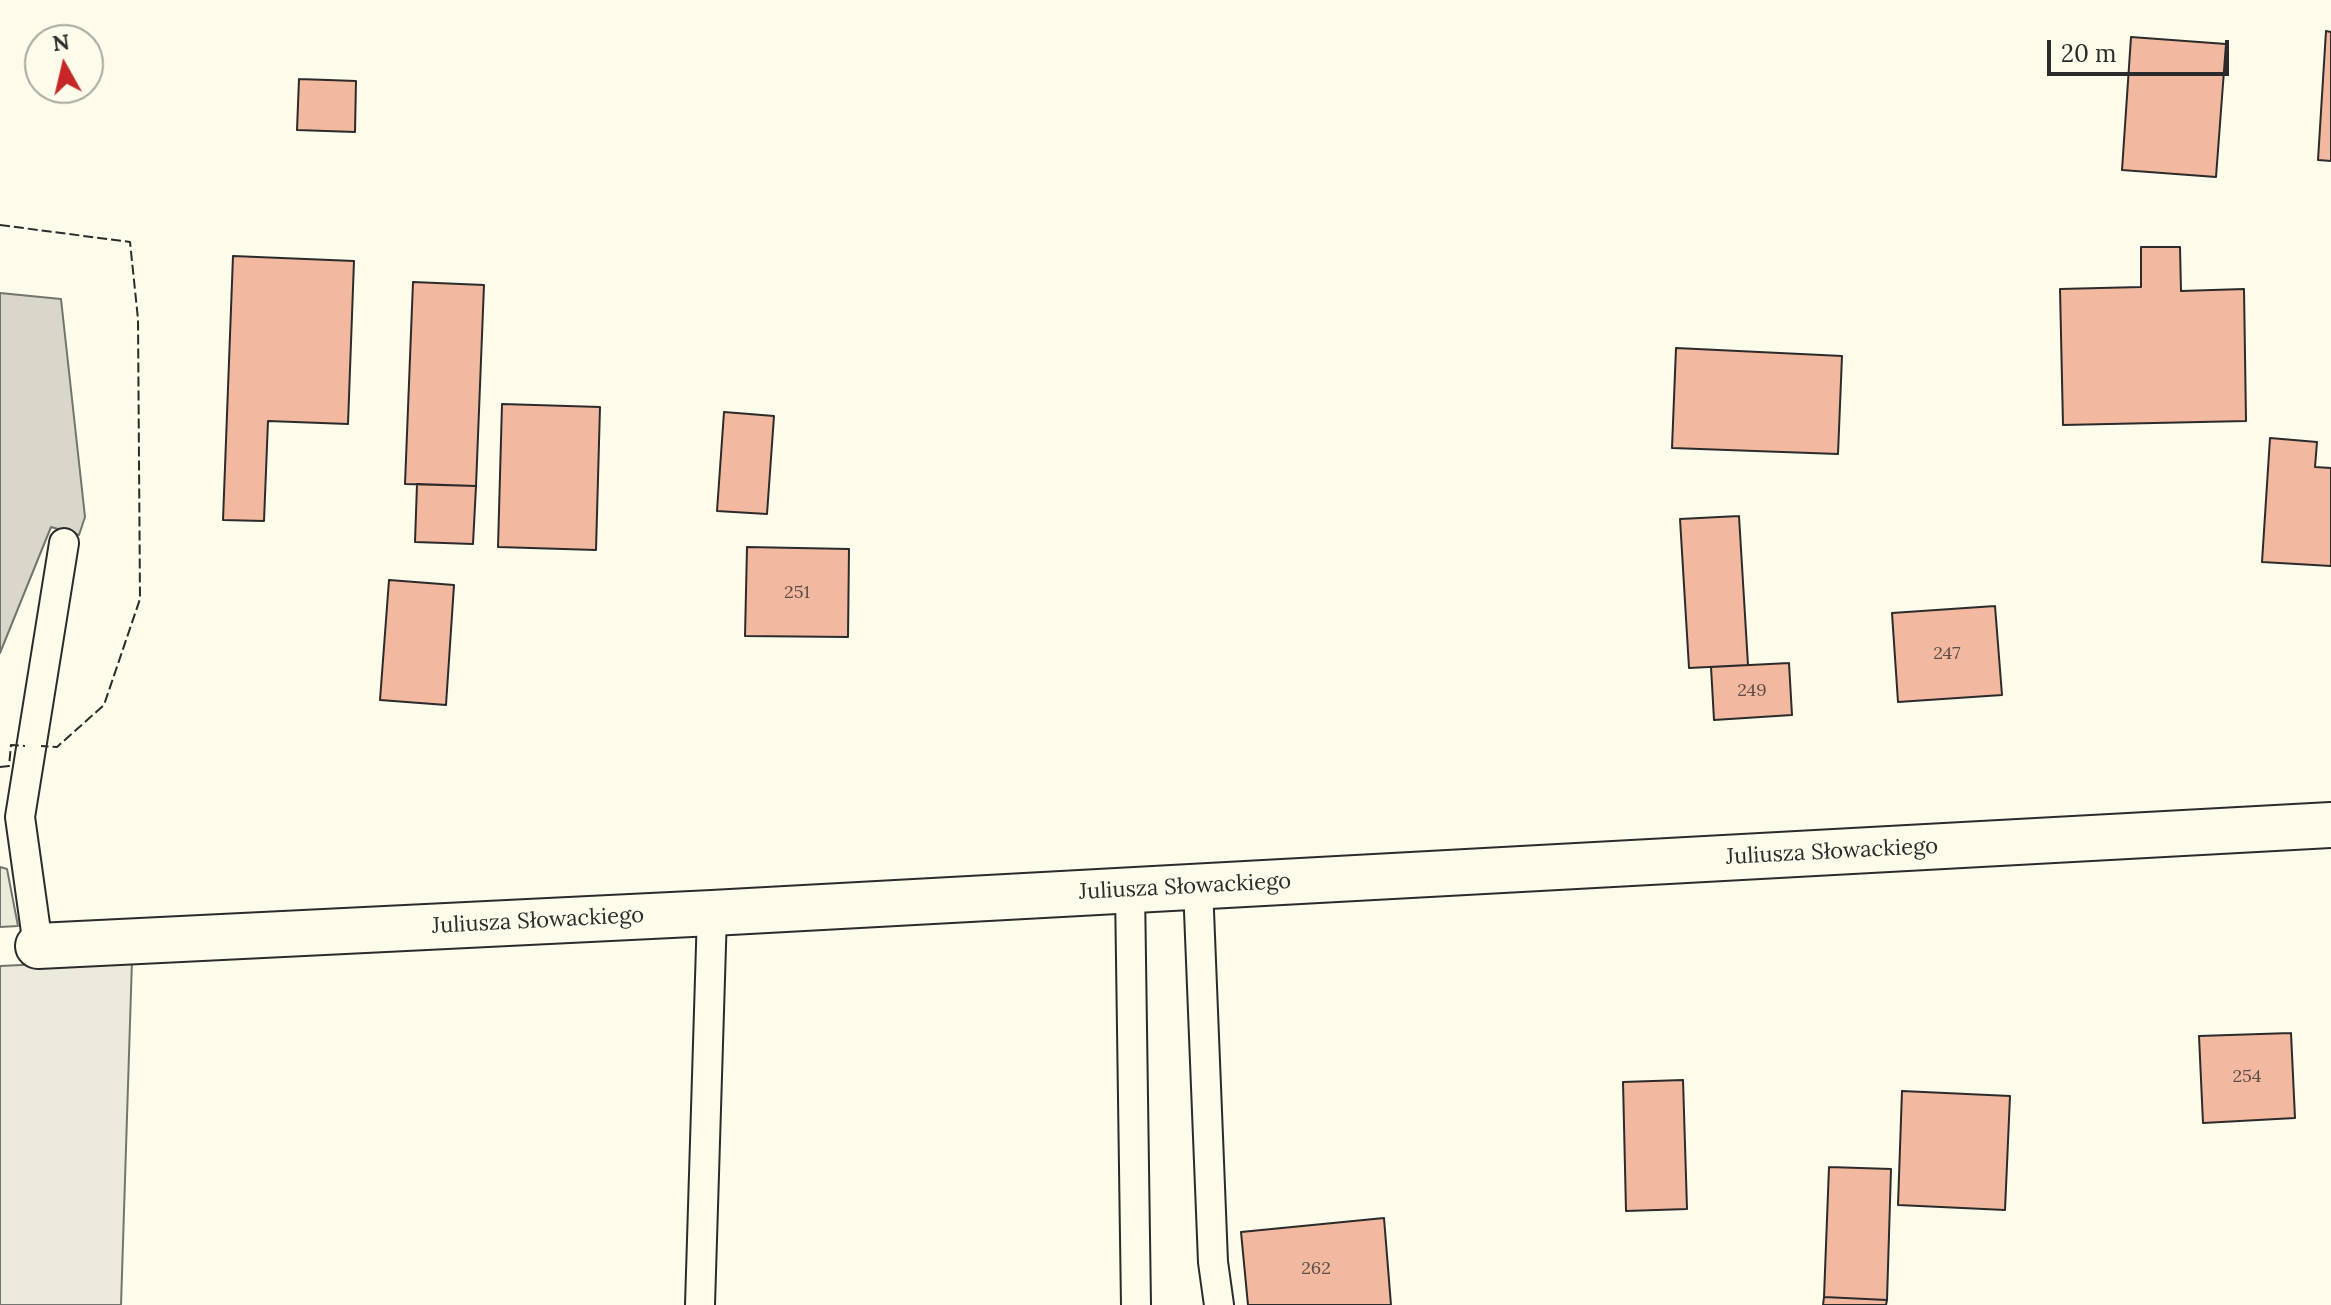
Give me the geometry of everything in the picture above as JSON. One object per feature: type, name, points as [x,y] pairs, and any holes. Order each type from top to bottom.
[{"type":"street","name":"Juliusza Słowackiego","points":[[38,946],[712,913],[2331,825]]},
{"type":"lane","points":[[38,946],[10,818],[64,543]]},
{"type":"lane","points":[[1198,886],[1213,1262],[1219,1305]]},
{"type":"lane","points":[[1130,890],[1136,1305]]},
{"type":"lane","points":[[700,1305],[712,913]]},
{"type":"shaded area","points":[[0,293],[61,299],[85,517],[79,535],[51,527],[0,653]]},
{"type":"shaded area","points":[[0,867],[7,869],[18,926],[0,927]]},
{"type":"shaded area","points":[[132,960],[121,1305],[0,1305],[0,966]]},
{"type":"building","points":[[2326,31],[2331,32],[2331,161],[2318,160]]},
{"type":"building","points":[[2131,37],[2226,44],[2216,177],[2122,170]]},
{"type":"building","points":[[299,79],[356,81],[355,132],[297,130]]},
{"type":"building","points":[[2141,247],[2180,247],[2181,291],[2244,289],[2246,421],[2063,425],[2060,289],[2141,287]]},
{"type":"building","points":[[233,256],[354,261],[348,424],[268,421],[264,521],[223,520]]},
{"type":"building","points":[[413,282],[484,285],[476,486],[405,484]]},
{"type":"building","points":[[1676,348],[1842,356],[1838,454],[1672,448]]},
{"type":"building","points":[[502,404],[600,407],[596,550],[498,547]]},
{"type":"building","points":[[724,412],[774,416],[767,514],[717,511]]},
{"type":"building","points":[[2270,438],[2317,442],[2315,467],[2331,468],[2331,566],[2262,562]]},
{"type":"building","points":[[417,484],[476,486],[473,544],[415,542]]},
{"type":"building","points":[[1739,516],[1748,665],[1689,668],[1680,519]]},
{"type":"building","points":[[747,547],[849,549],[848,637],[745,636]]},
{"type":"building","points":[[389,580],[454,585],[446,705],[380,700]]},
{"type":"building","points":[[1995,606],[2002,695],[1898,702],[1892,613]]},
{"type":"building","points":[[1789,663],[1792,715],[1714,720],[1711,667]]},
{"type":"building","points":[[2291,1033],[2295,1118],[2203,1123],[2199,1036]]},
{"type":"building","points":[[1683,1080],[1687,1209],[1626,1211],[1623,1082]]},
{"type":"building","points":[[1902,1091],[2010,1096],[2005,1210],[1898,1205]]},
{"type":"building","points":[[1829,1167],[1891,1169],[1887,1300],[1824,1297]]},
{"type":"building","points":[[1384,1218],[1391,1305],[1248,1305],[1241,1232]]},
{"type":"building","points":[[1824,1297],[1887,1300],[1886,1305],[1823,1305]]},
{"type":"fence","points":[[0,225],[130,242],[138,319],[140,599],[104,705],[57,747],[41,746]]},
{"type":"fence","points":[[0,767],[9,766],[11,745],[25,746]]}]
